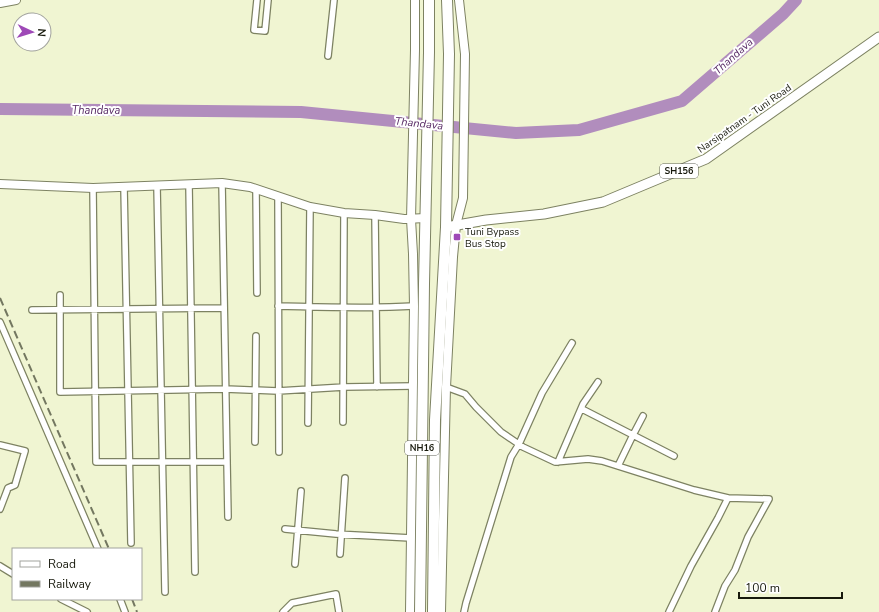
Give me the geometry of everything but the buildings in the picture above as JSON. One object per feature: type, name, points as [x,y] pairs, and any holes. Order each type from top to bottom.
[{"type":"highway","name":"NH16","points":[[420,612],[429,0]]},
{"type":"highway","name":"NH16","points":[[432,612],[435,420],[439,332],[451,226],[446,192],[449,54],[447,0]]},
{"type":"main road","name":"Narsipatnam - Tuni Road","points":[[451,226],[486,220],[544,214],[603,202],[706,159],[879,37]]},
{"type":"street","points":[[0,3],[16,0]]},
{"type":"street","points":[[257,0],[254,30],[265,31],[268,0]]},
{"type":"street","points":[[328,56],[334,0]]},
{"type":"street","points":[[410,612],[414,386],[414,306],[411,219],[415,0]]},
{"type":"street","points":[[441,612],[446,387],[453,257],[451,226],[463,198],[465,54],[459,0]]},
{"type":"street","points":[[222,183],[228,516]]},
{"type":"street","points":[[0,184],[93,188],[222,183],[250,186],[310,207],[344,213],[404,219],[426,218]]},
{"type":"street","points":[[189,185],[195,572]]},
{"type":"street","points":[[157,186],[165,592]]},
{"type":"street","points":[[124,187],[131,543]]},
{"type":"street","points":[[93,188],[96,462],[227,462]]},
{"type":"street","points":[[256,189],[257,293]]},
{"type":"street","points":[[278,196],[279,452]]},
{"type":"street","points":[[308,423],[310,207]]},
{"type":"street","points":[[343,422],[344,213]]},
{"type":"street","points":[[375,215],[377,387]]},
{"type":"street","points":[[60,295],[60,392],[226,389],[278,391],[344,387],[414,386]]},
{"type":"street","points":[[278,306],[376,308],[414,306]]},
{"type":"street","points":[[32,310],[224,308]]},
{"type":"street","points":[[0,322],[98,548]]},
{"type":"street","points":[[255,442],[256,336]]},
{"type":"street","points":[[464,612],[511,457],[542,393],[572,343]]},
{"type":"street","points":[[558,462],[583,404],[598,382]]},
{"type":"street","points":[[446,387],[465,394],[501,432],[518,444],[554,462],[588,459],[602,461],[694,490],[728,498],[769,499],[748,537],[735,570],[726,586],[715,612]]},
{"type":"street","points":[[582,409],[674,456]]},
{"type":"street","points":[[618,466],[643,416]]},
{"type":"street","points":[[0,445],[25,451],[15,485],[8,488],[0,508]]},
{"type":"street","points":[[340,554],[345,478]]},
{"type":"street","points":[[294,564],[301,491]]},
{"type":"street","points":[[669,612],[691,566],[728,498]]},
{"type":"street","points":[[285,529],[411,538]]},
{"type":"street","points":[[0,566],[12,573]]},
{"type":"street","points":[[283,612],[292,603],[336,594],[338,612]]},
{"type":"street","points":[[63,600],[87,612]]},
{"type":"street","points":[[120,600],[125,612]]},
{"type":"waterway","name":"Thandava","points":[[0,109],[301,112],[516,133],[579,130],[682,101],[783,14],[796,0]]},
{"type":"railway","points":[[0,298],[109,548]]},
{"type":"railway","points":[[132,600],[137,612]]},
{"type":"place","name":"Tuni Bypass Bus Stop","points":[[457,237]]}]
